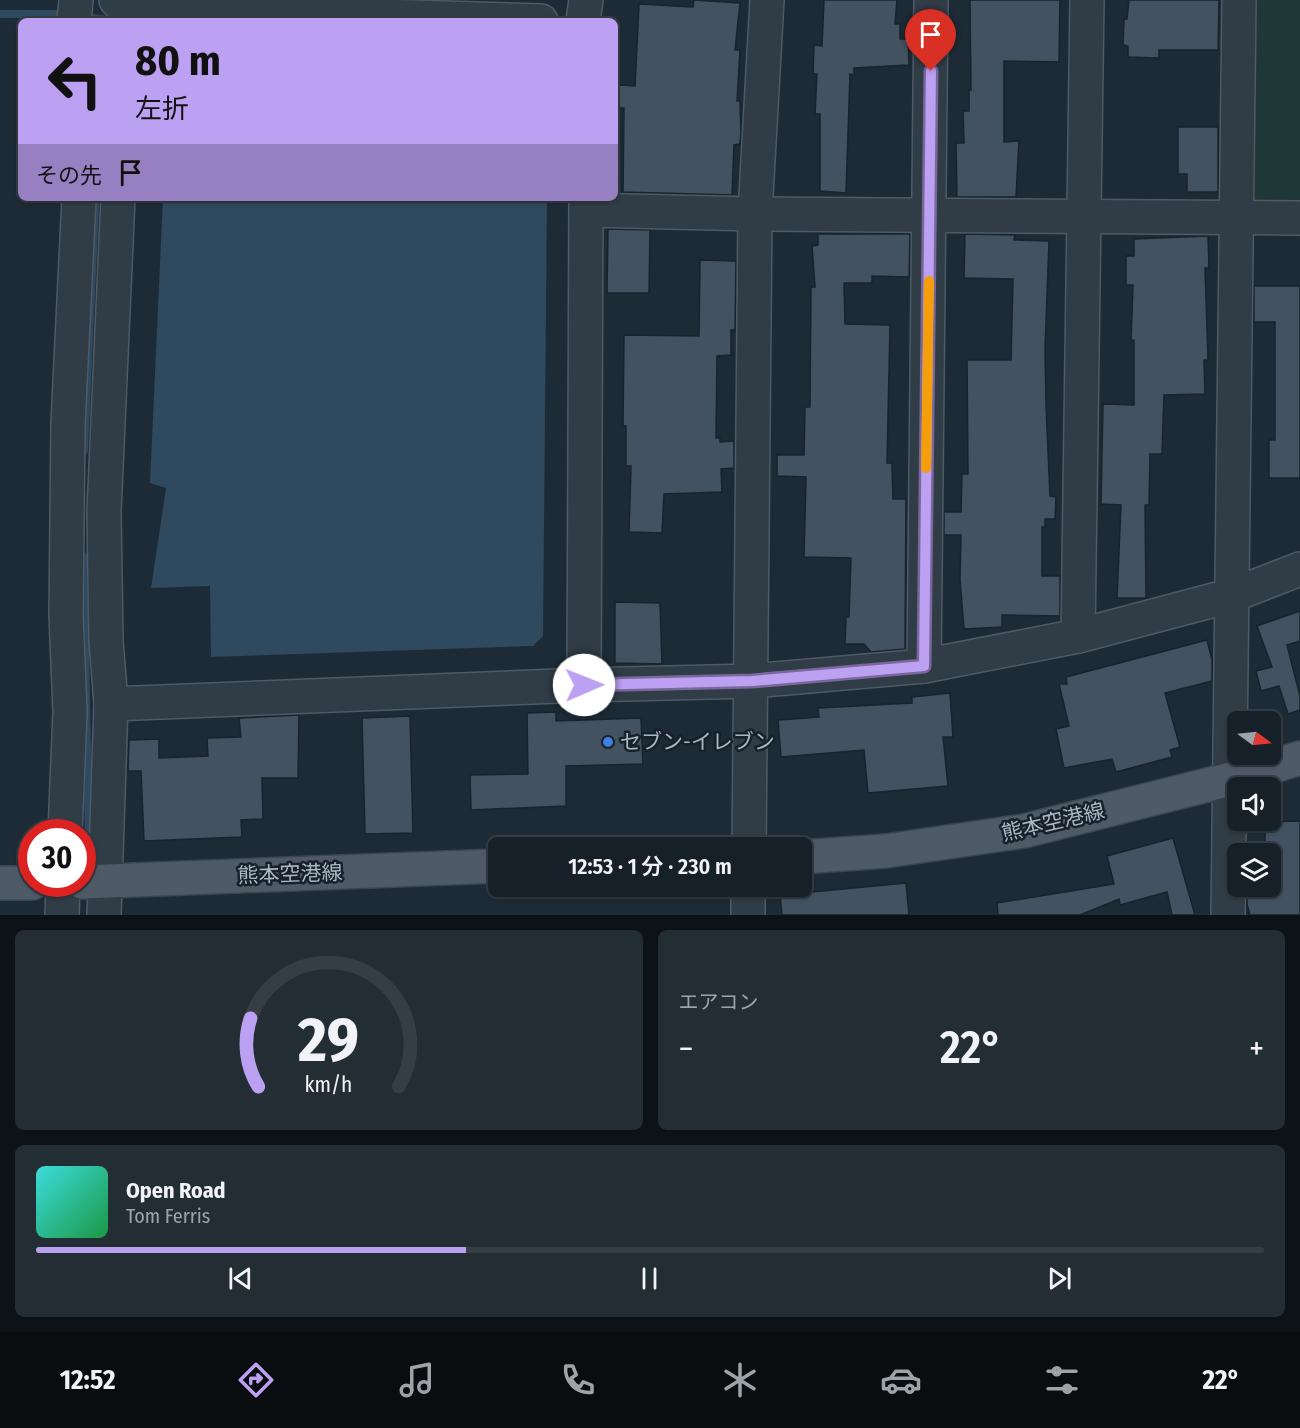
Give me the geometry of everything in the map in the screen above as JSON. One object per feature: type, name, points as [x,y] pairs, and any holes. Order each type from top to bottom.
[{"type":"main road","name":"熊本空港線","points":[[1238,777],[1300,758]]},
{"type":"main road","name":"熊本空港線","points":[[812,856],[886,851],[1024,831],[1227,780]]},
{"type":"main road","name":"熊本空港線","points":[[96,882],[488,866]]},
{"type":"main road","points":[[0,883],[18,883]]},
{"type":"street","points":[[74,18],[76,0]]},
{"type":"street","points":[[583,18],[586,0]]},
{"type":"street","points":[[749,837],[755,214],[767,0]]},
{"type":"street","points":[[924,666],[931,0]]},
{"type":"street","points":[[1078,636],[1087,0]]},
{"type":"street","points":[[1231,777],[1239,0]]},
{"type":"street","points":[[119,10],[426,18]]},
{"type":"street","points":[[66,819],[70,712],[66,615],[68,435],[79,201]]},
{"type":"street","points":[[96,861],[111,704],[105,641],[104,512],[118,201]]},
{"type":"street","points":[[584,685],[586,204],[755,214],[1300,218]]},
{"type":"street","points":[[111,704],[584,685],[752,681],[924,666],[1078,636],[1233,595],[1300,569]]},
{"type":"street","points":[[1228,915],[1230,831]]},
{"type":"street","points":[[96,889],[104,915]]},
{"type":"street","points":[[62,915],[63,897]]},
{"type":"street","points":[[748,897],[748,915]]},
{"type":"green space","points":[[1252,0],[1300,0],[1300,206],[1255,202],[1250,195]]},
{"type":"water","points":[[163,201],[547,201],[543,636],[533,646],[211,657],[210,586],[151,588],[166,488],[150,483]]},
{"type":"building","points":[[694,0],[740,3],[735,50],[740,50],[737,101],[740,101],[741,133],[740,144],[734,145],[732,195],[623,192],[624,108],[618,108],[619,85],[635,86],[639,4],[693,7]]},
{"type":"building","points":[[824,0],[897,0],[895,24],[900,24],[900,39],[908,39],[909,65],[854,68],[854,75],[850,74],[846,193],[820,191],[820,114],[815,114],[817,74],[813,74],[814,45],[822,46]]},
{"type":"building","points":[[970,0],[1060,0],[1059,62],[1004,61],[1004,142],[1019,141],[1016,197],[957,197],[956,143],[964,143],[963,111],[969,111],[969,90],[971,90]]},
{"type":"building","points":[[1129,0],[1219,0],[1218,50],[1159,50],[1159,58],[1128,57],[1128,46],[1123,45],[1124,19],[1127,19]]},
{"type":"building","points":[[1178,127],[1218,127],[1218,192],[1187,192],[1187,174],[1178,174]]},
{"type":"building","points":[[608,229],[650,230],[649,293],[607,293]]},
{"type":"building","points":[[818,234],[910,234],[909,277],[872,276],[872,283],[844,283],[845,324],[890,325],[887,463],[892,463],[893,499],[906,499],[905,649],[871,652],[864,644],[845,644],[846,617],[849,617],[851,558],[804,557],[806,477],[777,476],[777,455],[804,455],[805,407],[810,407],[811,287],[815,287],[812,246],[818,245]]},
{"type":"building","points":[[965,234],[1015,235],[1014,240],[1049,241],[1045,350],[1046,405],[1050,496],[1056,497],[1055,519],[1045,519],[1045,527],[1042,527],[1042,576],[1060,576],[1060,616],[1002,615],[1002,627],[964,629],[960,580],[961,535],[944,535],[944,512],[961,512],[962,474],[968,474],[967,360],[1011,360],[1013,279],[964,278]]},
{"type":"building","points":[[1208,236],[1209,268],[1205,268],[1208,360],[1204,360],[1205,394],[1164,395],[1162,454],[1150,454],[1149,505],[1145,505],[1146,598],[1117,598],[1121,505],[1101,504],[1103,404],[1134,405],[1134,340],[1131,341],[1133,285],[1126,285],[1126,256],[1134,256],[1134,239]]},
{"type":"building","points":[[700,260],[736,261],[735,330],[731,330],[731,355],[717,356],[716,438],[720,438],[720,442],[734,441],[734,468],[721,469],[722,492],[664,494],[662,533],[629,532],[631,466],[626,466],[626,426],[623,426],[624,335],[699,336]]},
{"type":"building","points":[[1254,286],[1300,286],[1300,478],[1269,478],[1269,440],[1275,440],[1275,322],[1254,322]]},
{"type":"building","points":[[615,602],[660,603],[662,664],[615,663]]},
{"type":"building","points":[[1300,611],[1300,641],[1287,645],[1300,696],[1300,710],[1288,714],[1279,686],[1261,691],[1256,671],[1272,667],[1257,626]]},
{"type":"building","points":[[1207,640],[1212,660],[1212,681],[1165,693],[1180,747],[1170,750],[1172,757],[1116,772],[1112,759],[1064,768],[1056,729],[1069,726],[1059,684],[1067,684],[1066,677]]},
{"type":"building","points":[[950,693],[953,737],[943,737],[948,786],[868,793],[864,750],[781,757],[778,720],[819,717],[818,708],[912,703],[912,697]]},
{"type":"building","points":[[556,712],[556,721],[641,718],[643,764],[566,766],[566,806],[471,810],[470,775],[528,774],[527,713]]},
{"type":"building","points":[[299,715],[298,778],[262,778],[263,819],[241,820],[242,837],[144,841],[141,771],[128,771],[129,740],[159,739],[159,758],[208,756],[207,738],[241,737],[239,718]]},
{"type":"building","points":[[410,716],[413,833],[365,834],[362,718]]},
{"type":"building","points":[[1300,821],[1300,915],[1250,915],[1247,897],[1281,897],[1281,843],[1265,843],[1265,831],[1281,831],[1281,822]]},
{"type":"building","points":[[1173,838],[1195,915],[1172,915],[1167,892],[1120,905],[1119,899],[1080,915],[998,915],[997,903],[1114,884],[1107,856]]},
{"type":"building","points":[[906,883],[909,915],[782,915],[780,897],[812,897],[812,892]]},
{"type":"waterway","points":[[0,14],[59,14]]},
{"type":"waterway","points":[[84,450],[95,205]]},
{"type":"waterway","points":[[83,556],[88,819]]},
{"type":"slow traffic","points":[[926,468],[929,281]]},
{"type":"place","name":"セブン-イレブン","points":[[608,742]]},
{"type":"route","points":[[584,685],[752,681],[924,666],[931,71]]}]
